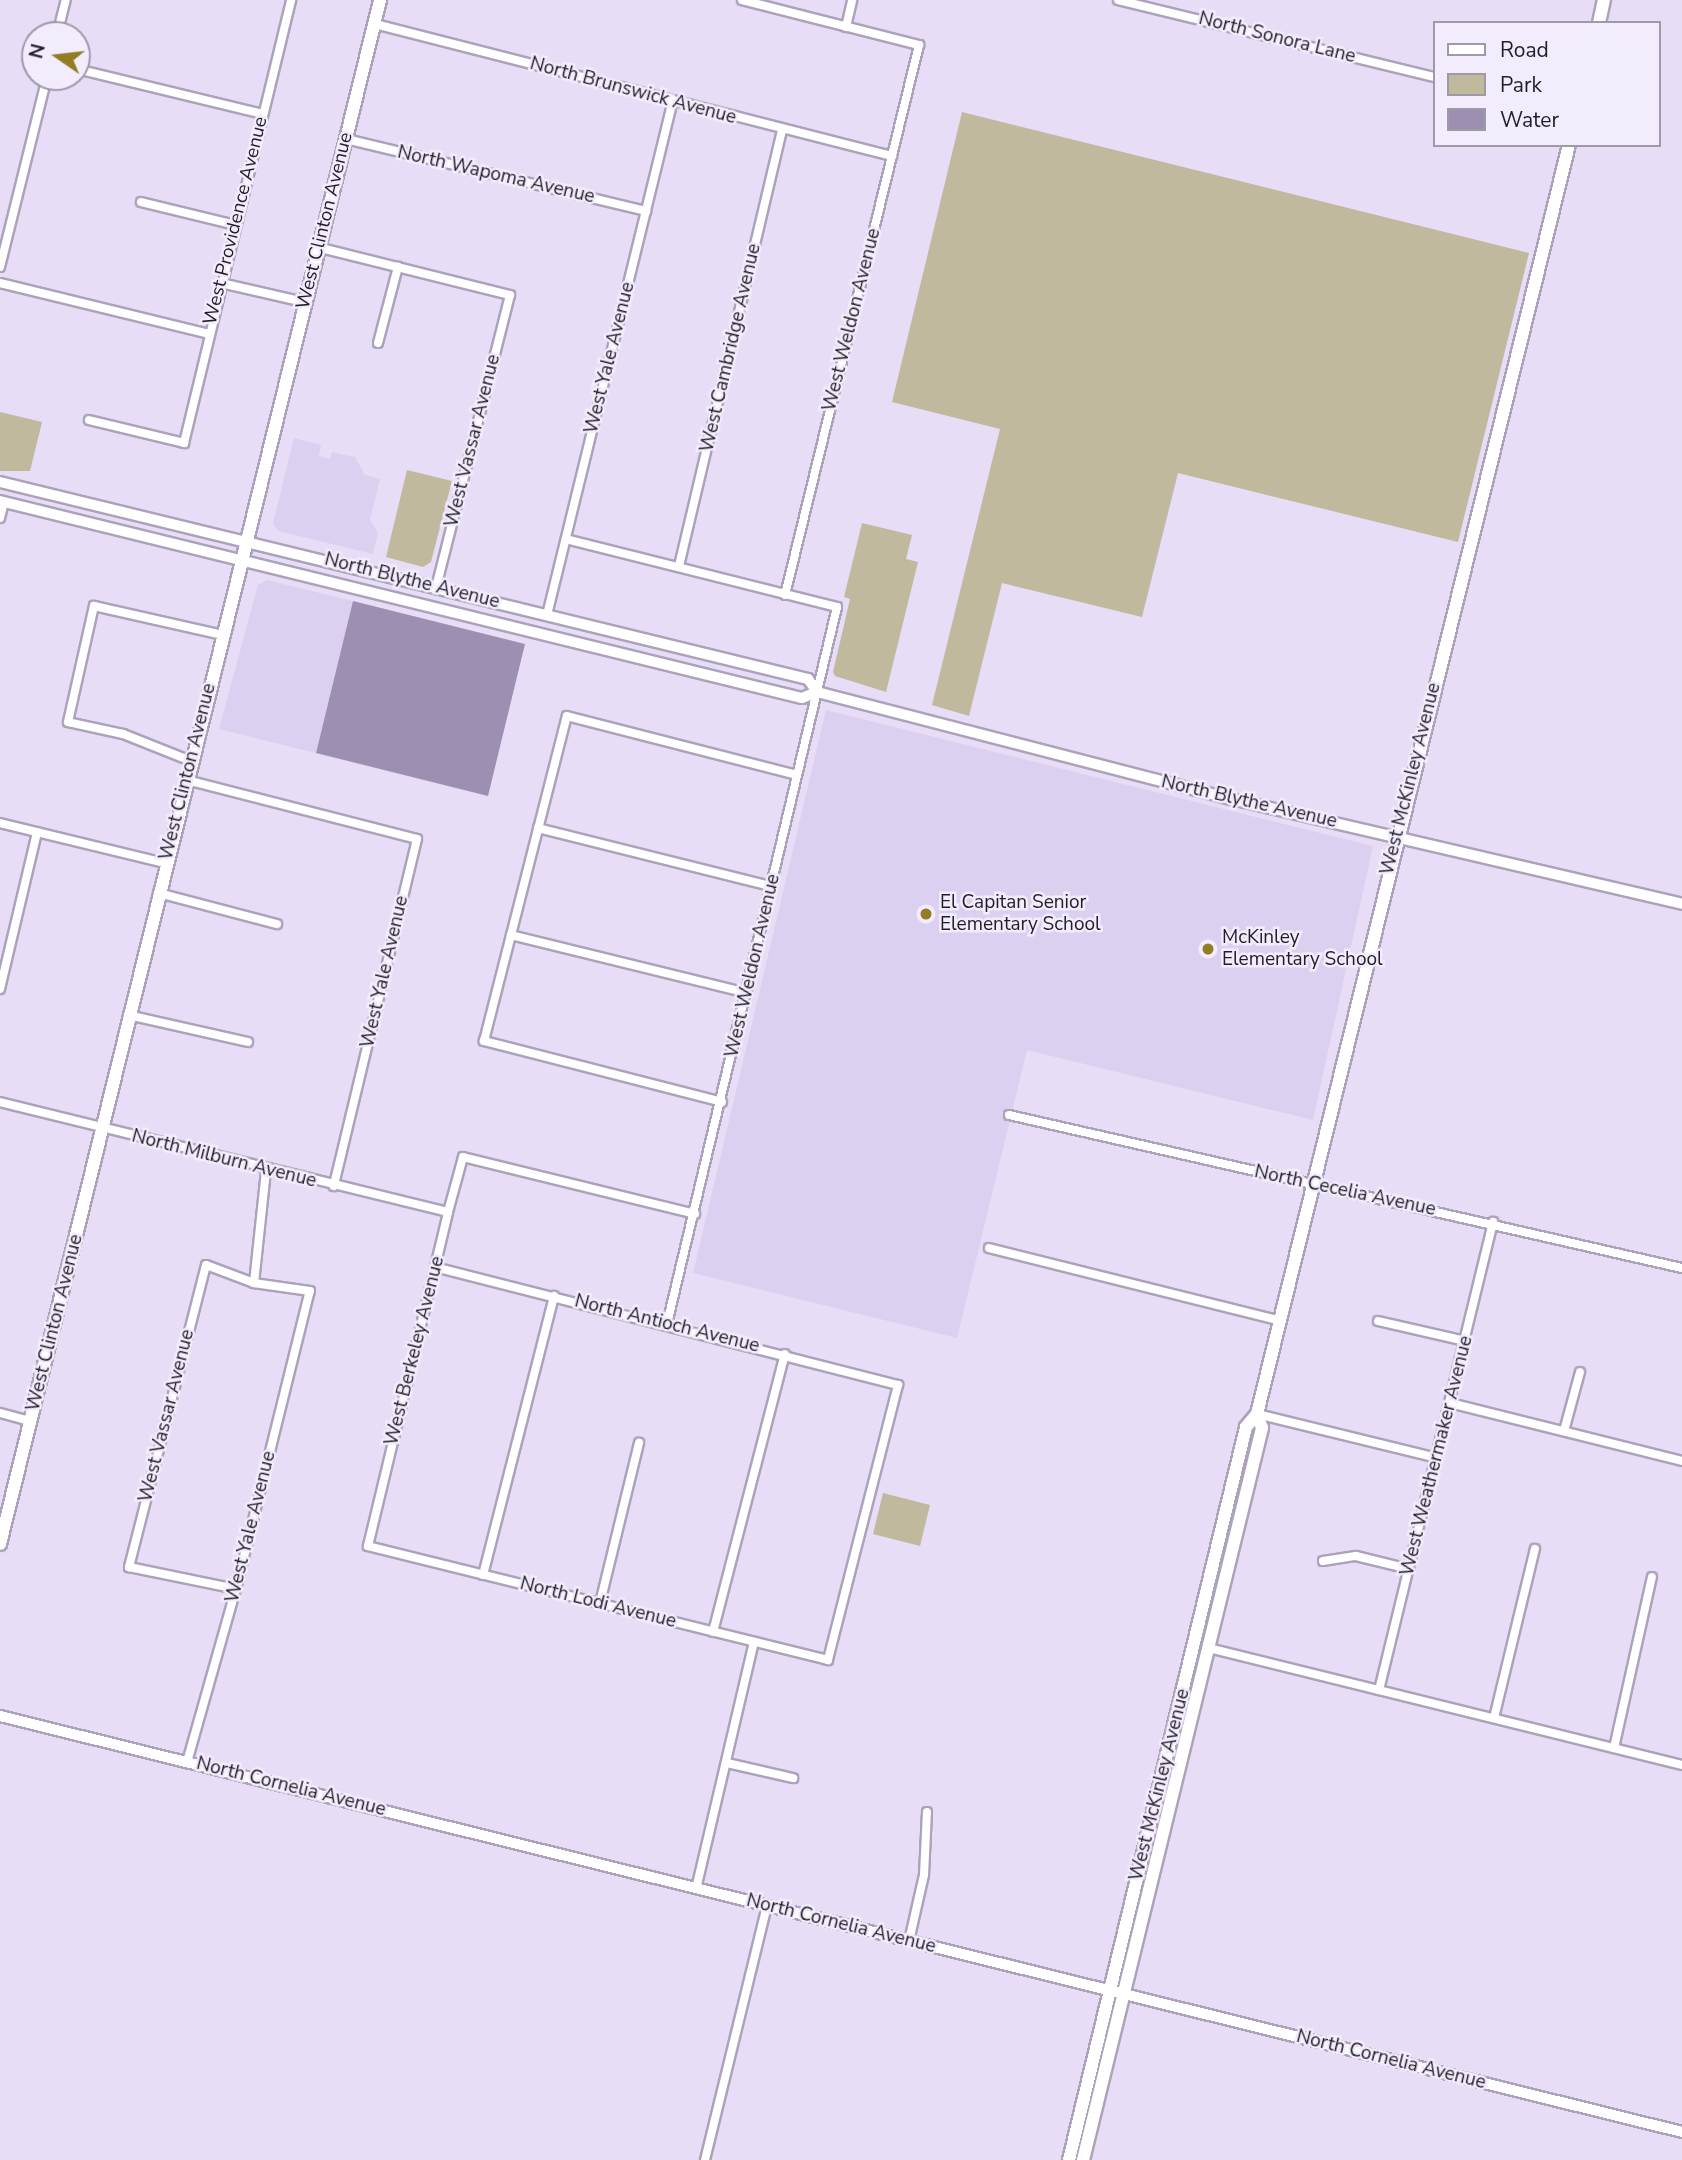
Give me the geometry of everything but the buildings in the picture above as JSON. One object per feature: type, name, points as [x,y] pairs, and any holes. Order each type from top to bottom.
[{"type":"main road","name":"West Clinton Avenue","points":[[0,1544],[164,863],[187,780],[380,0]]},
{"type":"main road","points":[[1599,21],[1604,0]]},
{"type":"main road","name":"West McKinley Avenue","points":[[1083,2160],[1117,1992],[1247,1427],[1258,1414],[1396,836],[1568,147]]},
{"type":"main road","name":"West McKinley Avenue","points":[[1069,2160],[1209,1648],[1262,1428],[1258,1414]]},
{"type":"street","points":[[61,21],[66,0]]},
{"type":"street","name":"West Providence Avenue","points":[[89,420],[184,443],[291,0]]},
{"type":"street","points":[[742,0],[846,27],[852,0]]},
{"type":"street","name":"North Sonora Lane","points":[[1118,0],[1434,76]]},
{"type":"street","name":"North Brunswick Avenue","points":[[375,24],[892,156]]},
{"type":"street","name":"West Weldon Avenue","points":[[667,1324],[722,1102],[837,607],[785,595],[919,45],[846,27]]},
{"type":"street","points":[[91,72],[263,114]]},
{"type":"street","points":[[0,267],[44,91]]},
{"type":"street","name":"West Yale Avenue","points":[[547,615],[673,100]]},
{"type":"street","name":"West Cambridge Avenue","points":[[679,566],[782,130]]},
{"type":"street","name":"North Wapoma Avenue","points":[[346,139],[646,211]]},
{"type":"street","points":[[141,202],[236,225]]},
{"type":"street","points":[[317,247],[398,267],[378,343]]},
{"type":"street","name":"West Vassar Avenue","points":[[398,267],[510,295],[436,587]]},
{"type":"street","points":[[221,283],[304,302]]},
{"type":"street","points":[[0,284],[209,334]]},
{"type":"street","name":"North Blythe Avenue","points":[[0,482],[245,539],[808,679],[817,692]]},
{"type":"street","points":[[0,518],[2,501]]},
{"type":"street","name":"North Blythe Avenue","points":[[2,501],[802,698],[817,692],[1682,904]]},
{"type":"street","points":[[566,539],[785,595]]},
{"type":"street","points":[[191,761],[123,734],[68,722],[94,606],[223,635]]},
{"type":"street","points":[[722,1102],[484,1041],[567,716],[797,775]]},
{"type":"street","name":"West Yale Avenue","points":[[187,780],[416,839],[334,1186]]},
{"type":"street","points":[[0,823],[164,863]]},
{"type":"street","points":[[538,828],[771,886]]},
{"type":"street","points":[[0,989],[37,832]]},
{"type":"street","points":[[158,894],[277,924]]},
{"type":"street","points":[[511,935],[747,993]]},
{"type":"street","points":[[128,1015],[248,1042]]},
{"type":"street","name":"North Milburn Avenue","points":[[0,1102],[266,1170],[448,1212]]},
{"type":"street","name":"North Cecelia Avenue","points":[[1009,1115],[1313,1186],[1493,1222],[1682,1268]]},
{"type":"street","name":"West Berkeley Avenue","points":[[368,1546],[463,1157],[695,1213]]},
{"type":"street","points":[[254,1283],[266,1170]]},
{"type":"street","name":"West Weathermaker Avenue","points":[[1379,1690],[1493,1222]]},
{"type":"street","points":[[989,1248],[1281,1321]]},
{"type":"street","name":"West Vassar Avenue","points":[[236,1589],[129,1567],[205,1265],[254,1283]]},
{"type":"street","name":"North Antioch Avenue","points":[[435,1267],[785,1354],[898,1385],[828,1660]]},
{"type":"street","name":"West Yale Avenue","points":[[187,1762],[236,1589],[310,1291],[254,1283]]},
{"type":"street","points":[[483,1575],[554,1296]]},
{"type":"street","points":[[1378,1321],[1465,1341]]},
{"type":"street","points":[[713,1632],[785,1354]]},
{"type":"street","points":[[1563,1431],[1580,1372]]},
{"type":"street","points":[[1450,1403],[1682,1459]]},
{"type":"street","points":[[0,1413],[30,1421]]},
{"type":"street","points":[[1258,1414],[1437,1458]]},
{"type":"street","points":[[600,1603],[639,1443]]},
{"type":"street","name":"North Lodi Avenue","points":[[368,1546],[828,1660]]},
{"type":"street","points":[[1494,1718],[1535,1549]]},
{"type":"street","points":[[1322,1561],[1356,1556],[1409,1569]]},
{"type":"street","points":[[1614,1748],[1652,1577]]},
{"type":"street","points":[[696,1889],[754,1642]]},
{"type":"street","points":[[1209,1648],[1682,1765]]},
{"type":"street","name":"North Cornelia Avenue","points":[[0,1716],[1682,2132]]},
{"type":"street","points":[[727,1763],[793,1778]]},
{"type":"street","points":[[908,1941],[924,1875],[927,1812]]},
{"type":"street","points":[[705,2160],[767,1906]]},
{"type":"shaded area","points":[[294,438],[321,445],[319,456],[330,459],[332,452],[355,457],[365,475],[380,479],[370,520],[378,533],[373,554],[278,531],[273,523]]},
{"type":"shaded area","points":[[267,580],[353,601],[316,753],[219,729],[258,585]]},
{"type":"shaded area","name":"El Capitan Senior Elementary School","points":[[826,710],[1373,846],[1313,1120],[1027,1050],[957,1338],[693,1273]]},
{"type":"green space","points":[[962,112],[1529,253],[1458,542],[1178,473],[1142,617],[1002,583],[969,716],[932,705],[1000,429],[892,402]]},
{"type":"green space","points":[[0,412],[42,422],[30,471],[0,471]]},
{"type":"green space","points":[[407,470],[452,481],[431,562],[423,567],[386,557]]},
{"type":"green space","points":[[862,523],[912,535],[906,559],[918,562],[886,692],[835,676],[833,672],[850,599],[844,597]]},
{"type":"green space","points":[[883,1493],[930,1505],[920,1546],[873,1534]]},
{"type":"water","points":[[353,601],[525,644],[488,796],[316,753]]},
{"type":"place","name":"El Capitan Senior Elementary School","points":[[926,914]]},
{"type":"place","name":"McKinley Elementary School","points":[[1208,949]]}]
